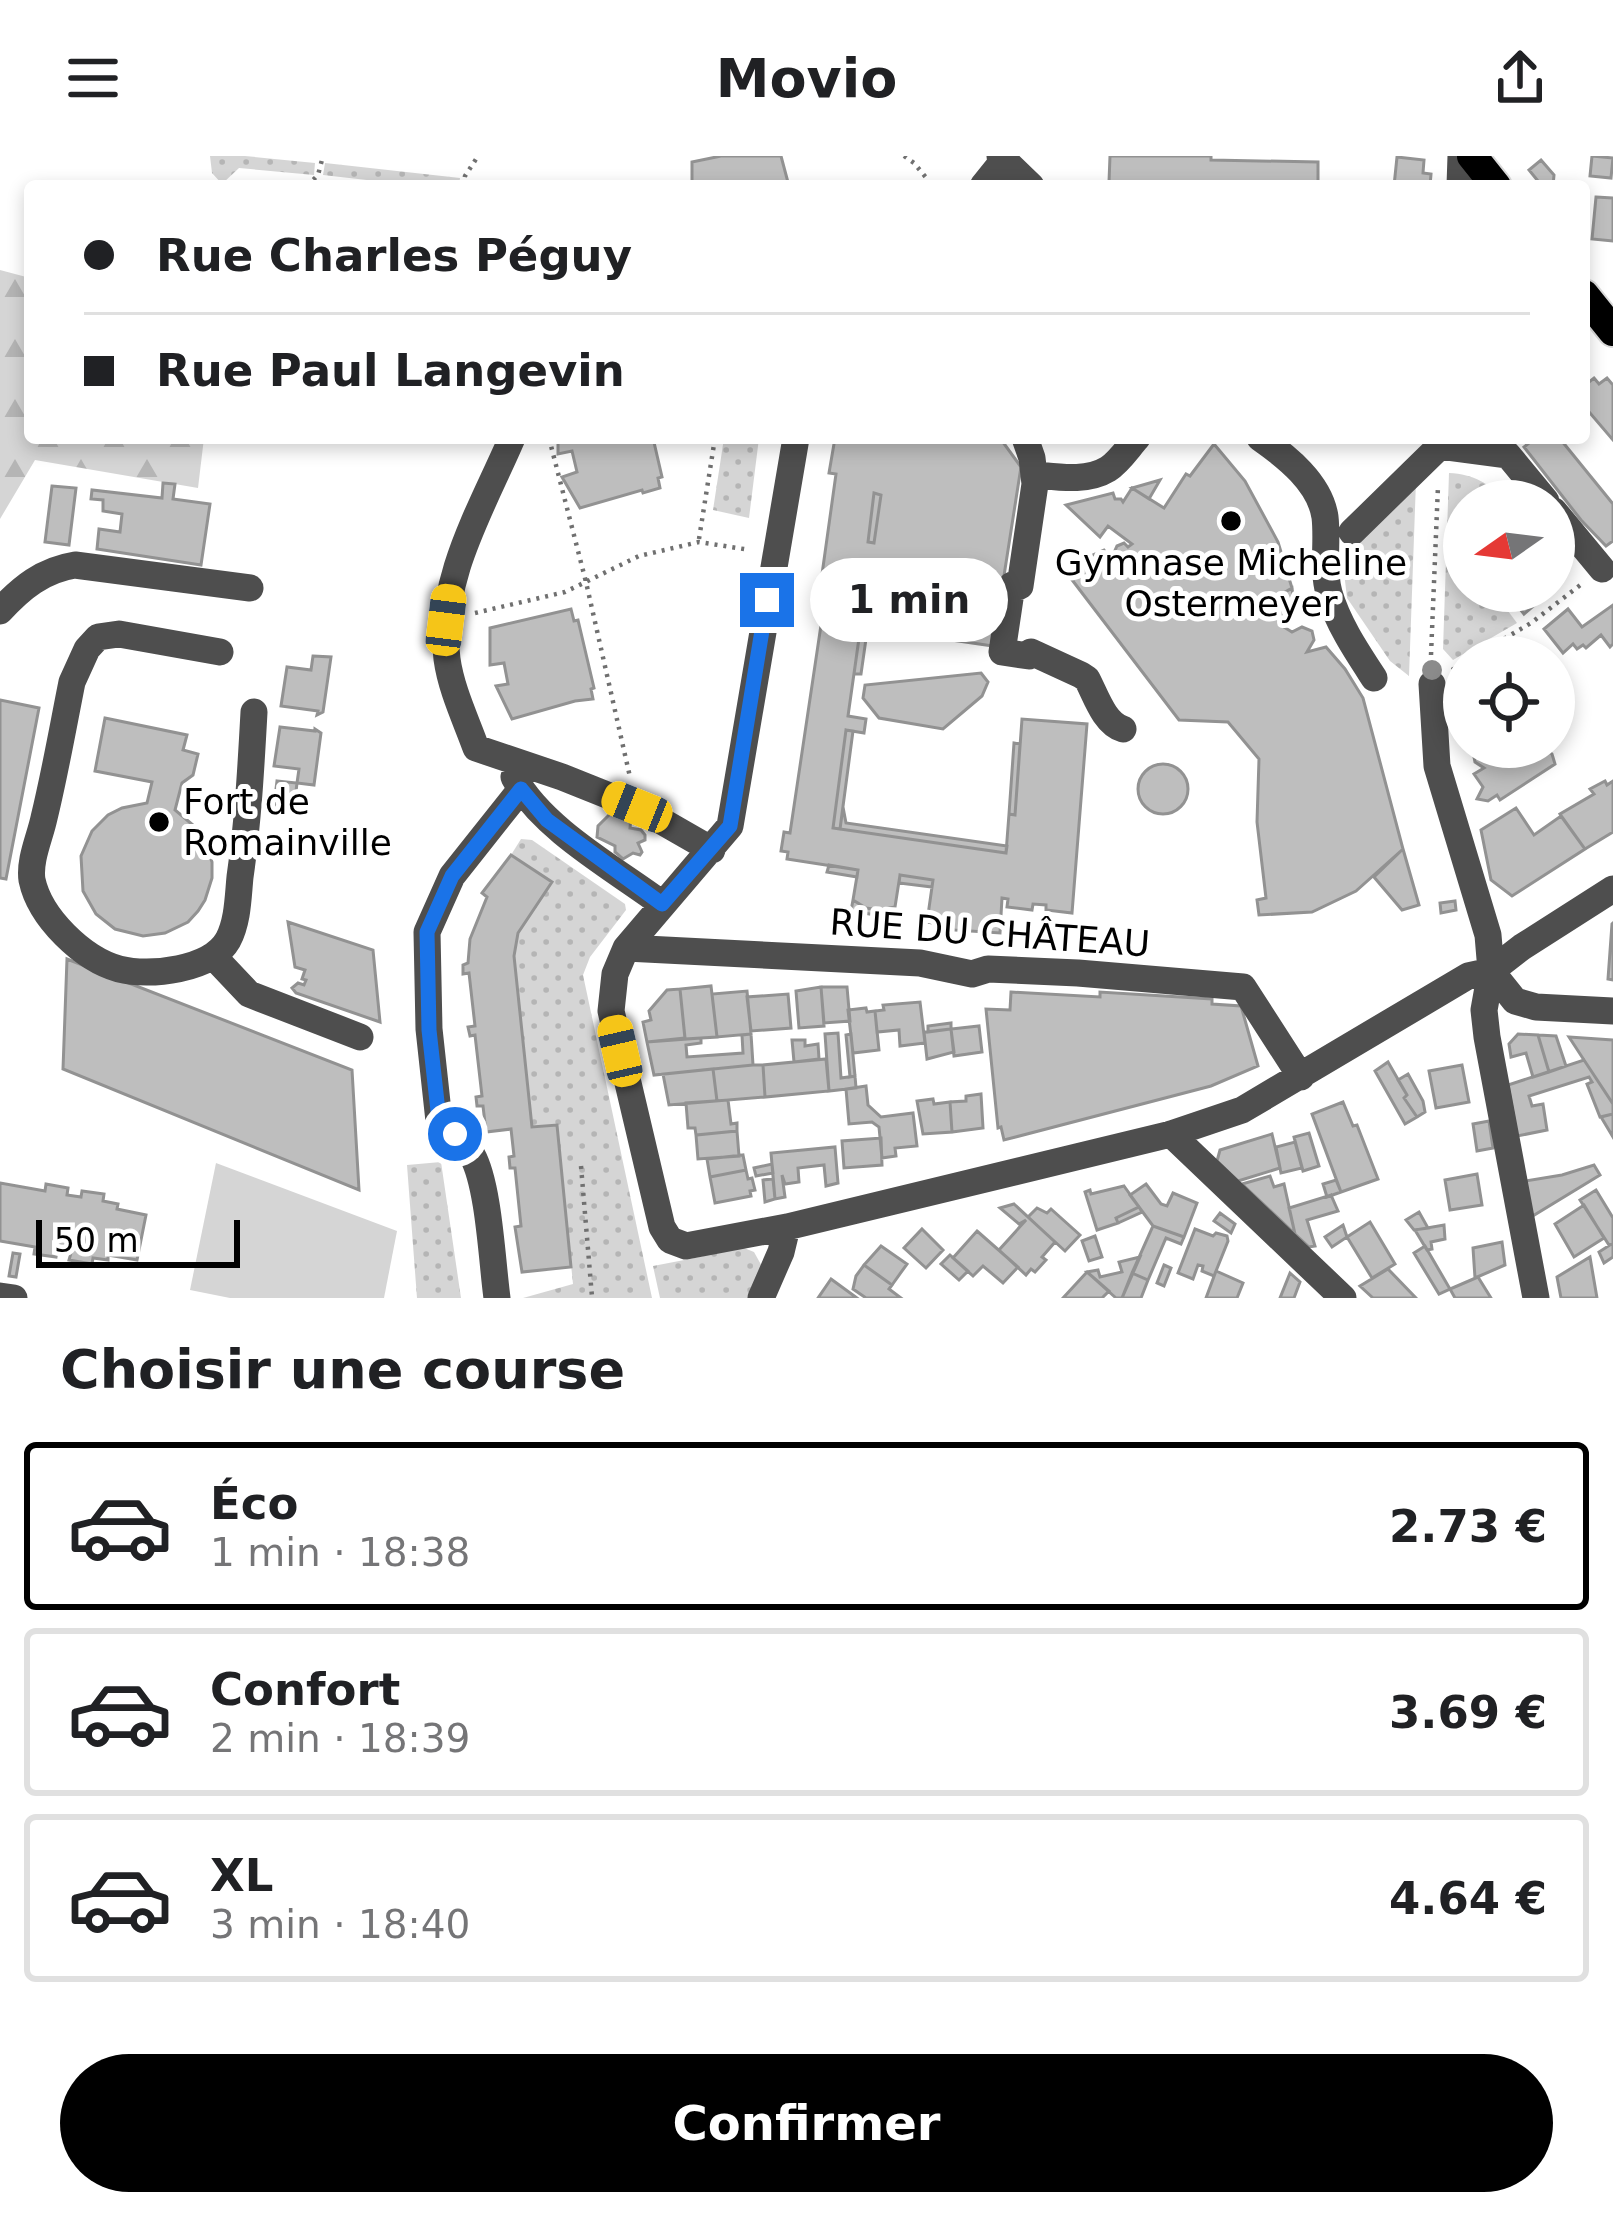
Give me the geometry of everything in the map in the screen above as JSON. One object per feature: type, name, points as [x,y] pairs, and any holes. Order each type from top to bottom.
[{"type":"main road","points":[[1472,156],[1491,180]]},
{"type":"street","points":[[1001,158],[1025,180]]},
{"type":"street","points":[[509,444],[451,583],[446,620],[448,664],[476,748],[637,807],[712,850]]},
{"type":"street","points":[[795,444],[730,826],[626,948],[615,974],[611,1010],[662,1227],[670,1240],[686,1246],[787,1227],[1171,1134],[1242,1110],[1468,976],[1491,971],[1613,889]]},
{"type":"street","points":[[1026,444],[1036,476],[1020,586],[1012,585],[1002,652],[1029,656],[1031,652],[1081,675],[1109,721],[1123,729]]},
{"type":"street","points":[[1036,476],[1094,474],[1111,468],[1131,444]]},
{"type":"street","points":[[1269,444],[1291,460],[1321,501],[1329,594],[1374,678]]},
{"type":"street","points":[[1352,532],[1438,444]]},
{"type":"street","points":[[1450,444],[1508,455],[1529,480]]},
{"type":"street","points":[[1575,536],[1602,569]]},
{"type":"street","points":[[0,611],[42,575],[75,565],[250,587]]},
{"type":"street","points":[[220,652],[118,634],[98,637],[87,649],[72,682],[32,878],[57,928],[78,947],[119,969],[165,970],[187,968],[214,957],[228,939],[248,820],[254,712]]},
{"type":"street","points":[[1432,684],[1437,766],[1488,935],[1487,1037],[1536,1298]]},
{"type":"street","points":[[503,758],[547,820],[662,904]]},
{"type":"street","points":[[497,1298],[481,1180],[472,1155],[439,1120],[429,1030],[427,932],[452,876],[521,789]]},
{"type":"street","name":"RUE DU CHÂTEAU","points":[[626,948],[920,963],[972,974],[988,969],[1078,973],[1243,987],[1301,1077]]},
{"type":"street","points":[[214,957],[249,994],[360,1037]]},
{"type":"street","points":[[1491,971],[1515,1001],[1537,1007],[1613,1011]]},
{"type":"street","points":[[1171,1134],[1343,1298]]},
{"type":"street","points":[[761,1298],[787,1227]]},
{"type":"street","points":[[0,1296],[14,1298]]},
{"type":"path","points":[[904,156],[928,180]]},
{"type":"path","points":[[551,444],[637,807]]},
{"type":"path","points":[[699,542],[715,444]]},
{"type":"path","points":[[1432,655],[1440,444]]},
{"type":"path","points":[[446,620],[565,592],[639,556],[699,542],[775,554]]},
{"type":"path","points":[[1509,636],[1602,569]]},
{"type":"path","points":[[581,1166],[593,1298]]},
{"type":"green space","points":[[210,156],[315,163],[314,175],[239,168],[226,180],[218,180],[212,173]]},
{"type":"green space","points":[[325,163],[460,178],[367,180],[323,175]]},
{"type":"green space","points":[[0,270],[24,276],[24,444],[203,444],[198,488],[35,460],[0,519]]},
{"type":"green space","points":[[723,444],[758,444],[749,518],[713,510]]},
{"type":"green space","points":[[1449,473],[1478,480],[1449,480]]},
{"type":"green space","points":[[1416,481],[1409,676],[1390,661],[1347,598],[1342,555]]},
{"type":"green space","points":[[1444,612],[1509,612],[1517,623],[1495,636],[1443,636]]},
{"type":"green space","points":[[521,839],[532,840],[625,904],[626,910],[590,957],[583,975],[652,1298],[523,1298],[573,1284],[557,1125],[532,1127],[514,956],[518,933],[552,883],[511,855]]},
{"type":"green space","points":[[441,1162],[461,1298],[417,1298],[407,1165]]},
{"type":"green space","points":[[216,1163],[397,1231],[384,1298],[230,1298],[190,1290]]},
{"type":"green space","points":[[739,1246],[754,1252],[764,1270],[753,1298],[660,1298],[653,1266]]},
{"type":"building","points":[[721,156],[781,156],[787,180],[692,180],[692,162]]},
{"type":"building","points":[[1110,156],[1318,162],[1318,180],[1109,180]]},
{"type":"building","points":[[1592,156],[1613,158],[1611,178],[1590,176]]},
{"type":"building","points":[[1397,157],[1424,160],[1423,173],[1431,174],[1430,180],[1395,180]]},
{"type":"building","points":[[1541,160],[1554,180],[1537,180],[1529,170]]},
{"type":"building","points":[[1596,197],[1613,198],[1613,241],[1592,239]]},
{"type":"building","points":[[1594,378],[1599,384],[1607,378],[1613,385],[1613,440],[1590,413],[1590,381]]},
{"type":"building","points":[[558,444],[654,444],[660,488],[580,508],[562,477],[577,472],[572,451],[558,454]]},
{"type":"building","points":[[834,444],[1004,444],[1021,467],[993,646],[861,624],[848,716],[866,719],[864,733],[846,730],[833,828],[1006,853],[1009,814],[1015,815],[1022,719],[1087,724],[1072,913],[1046,910],[1046,905],[1033,904],[1032,910],[1007,907],[1008,899],[1002,898],[1000,933],[949,929],[927,922],[933,880],[900,875],[895,907],[866,908],[853,900],[858,870],[787,859],[788,852],[781,851],[784,832],[790,833],[824,605],[818,603],[836,474],[829,473]],"holes":[[[874,493],[881,495],[874,543],[868,542]]]},
{"type":"building","points":[[1214,444],[1245,481],[1278,542],[1292,588],[1275,598],[1284,614],[1279,624],[1292,632],[1302,627],[1312,631],[1314,640],[1307,652],[1326,647],[1363,698],[1403,849],[1356,891],[1312,912],[1259,915],[1257,900],[1266,898],[1257,822],[1259,759],[1228,722],[1179,720],[1063,568],[1104,550],[1113,562],[1117,546],[1132,544],[1108,526],[1100,537],[1066,505],[1113,493],[1123,502],[1132,488],[1164,508]]},
{"type":"building","points":[[1528,444],[1564,444],[1613,504],[1613,541],[1606,546],[1575,512],[1575,480],[1550,480],[1524,447]]},
{"type":"building","points":[[1160,480],[1149,499],[1132,488]]},
{"type":"building","points":[[163,483],[175,484],[173,499],[210,504],[201,565],[97,549],[99,529],[120,532],[122,514],[103,511],[103,500],[91,499],[92,490],[162,498]]},
{"type":"building","points":[[52,486],[76,488],[69,545],[45,542]]},
{"type":"building","points":[[874,493],[881,495],[874,543],[868,542]]},
{"type":"building","points":[[1292,588],[1294,605],[1284,614],[1275,598]]},
{"type":"building","points":[[1613,605],[1610,647],[1601,635],[1586,648],[1577,649],[1575,636],[1550,636],[1544,629],[1564,612],[1570,612],[1582,627]]},
{"type":"building","points":[[571,609],[574,621],[578,620],[593,699],[512,719],[496,686],[508,684],[504,663],[490,665],[490,628]]},
{"type":"building","points":[[861,624],[868,625],[861,674],[854,674]]},
{"type":"building","points":[[313,656],[331,657],[323,712],[317,715],[318,711],[281,706],[287,667],[311,670]]},
{"type":"building","points":[[981,673],[988,682],[982,696],[943,729],[879,718],[863,698],[865,685]]},
{"type":"building","points":[[0,700],[39,708],[6,879],[0,878]]},
{"type":"building","points":[[105,718],[187,735],[183,750],[198,754],[193,775],[182,783],[175,810],[200,831],[212,862],[212,878],[198,911],[188,922],[165,933],[143,936],[115,929],[96,914],[83,891],[81,856],[92,831],[108,815],[147,803],[152,782],[95,771]]},
{"type":"building","points":[[280,727],[321,733],[314,785],[297,783],[299,769],[274,766]]},
{"type":"building","points":[[846,730],[853,731],[840,829],[833,828]]},
{"type":"building","points":[[1014,743],[1020,744],[1015,815],[1009,814]]},
{"type":"building","points":[[1163,764],[1180,772],[1188,789],[1180,806],[1163,814],[1146,806],[1138,789],[1146,772]]},
{"type":"building","points":[[1484,768],[1549,768],[1500,800],[1497,795],[1488,801],[1477,799],[1483,787],[1474,774]]},
{"type":"building","points":[[277,781],[297,783],[294,808],[274,805]]},
{"type":"building","points":[[1605,781],[1607,785],[1613,781],[1613,832],[1585,849],[1560,814],[1594,794],[1590,789]]},
{"type":"building","points":[[843,807],[846,823],[1007,846],[1006,853],[840,829]]},
{"type":"building","points":[[1516,808],[1534,835],[1561,816],[1585,849],[1512,896],[1491,880],[1481,830]]},
{"type":"building","points":[[612,812],[626,814],[631,818],[630,828],[645,835],[638,843],[640,855],[623,859],[615,846],[597,837],[598,826]]},
{"type":"building","points":[[1403,849],[1419,905],[1402,910],[1374,877]]},
{"type":"building","points":[[511,855],[552,882],[518,933],[514,956],[532,1127],[557,1125],[571,1267],[522,1272],[515,1227],[521,1226],[515,1168],[510,1168],[509,1157],[514,1156],[511,1129],[486,1132],[483,1106],[477,1106],[476,1097],[482,1096],[475,1035],[470,1036],[468,1027],[475,1026],[469,973],[463,974],[470,939],[487,897],[482,893]]},
{"type":"building","points":[[829,865],[858,870],[857,877],[827,872]]},
{"type":"building","points":[[900,875],[933,880],[932,887],[899,883]]},
{"type":"building","points":[[853,900],[866,908],[895,907],[894,918],[851,911]]},
{"type":"building","points":[[1455,901],[1456,910],[1441,913],[1440,903]]},
{"type":"building","points":[[288,922],[373,950],[380,1022],[296,993],[292,988],[304,985],[305,970],[295,967]]},
{"type":"building","points":[[1613,923],[1613,980],[1608,979]]},
{"type":"building","points":[[67,959],[352,1070],[359,1190],[63,1069]]},
{"type":"building","points":[[711,986],[717,1037],[685,1039],[680,989]]},
{"type":"building","points":[[821,987],[824,1026],[799,1028],[796,991]]},
{"type":"building","points":[[821,987],[847,987],[850,1021],[824,1023]]},
{"type":"building","points":[[680,989],[685,1038],[647,1042],[643,1022],[651,1020],[649,1011],[667,990]]},
{"type":"building","points":[[747,991],[751,1034],[717,1037],[712,994]]},
{"type":"building","points":[[1011,992],[1100,997],[1100,992],[1212,999],[1212,1004],[1241,1006],[1258,1066],[1211,1086],[1004,1140],[998,1128],[986,1009],[1010,1010]]},
{"type":"building","points":[[788,994],[791,1028],[751,1031],[747,997]]},
{"type":"building","points":[[920,1002],[925,1043],[900,1046],[899,1030],[877,1032],[875,1011],[884,1010],[883,1005]]},
{"type":"building","points":[[848,1010],[875,1011],[879,1050],[853,1053]]},
{"type":"building","points":[[951,1023],[951,1029],[928,1032],[928,1026]]},
{"type":"building","points":[[979,1026],[982,1052],[954,1056],[951,1029]]},
{"type":"building","points":[[951,1029],[954,1052],[927,1059],[924,1032]]},
{"type":"building","points":[[838,1033],[841,1078],[855,1076],[856,1088],[829,1091],[825,1034]]},
{"type":"building","points":[[751,1034],[753,1065],[654,1075],[647,1042],[701,1038],[701,1043],[686,1045],[687,1057],[743,1053],[742,1035]]},
{"type":"building","points":[[851,1034],[855,1076],[850,1077],[846,1035]]},
{"type":"building","points":[[1518,1034],[1538,1035],[1549,1072],[1533,1077],[1526,1053],[1511,1057],[1509,1044]]},
{"type":"building","points":[[1538,1035],[1556,1036],[1566,1066],[1549,1072]]},
{"type":"building","points":[[1569,1037],[1613,1040],[1613,1104],[1584,1060]]},
{"type":"building","points":[[792,1040],[805,1040],[805,1046],[818,1044],[819,1059],[794,1062]]},
{"type":"building","points":[[826,1059],[829,1091],[765,1097],[763,1065]]},
{"type":"building","points":[[1584,1060],[1613,1104],[1613,1114],[1600,1117],[1587,1084],[1592,1082],[1589,1077],[1529,1096],[1532,1106],[1543,1104],[1547,1130],[1517,1136],[1508,1085]]},
{"type":"building","points":[[1388,1062],[1417,1117],[1405,1124],[1375,1071]]},
{"type":"building","points":[[763,1065],[765,1097],[717,1101],[713,1069]]},
{"type":"building","points":[[1462,1065],[1469,1102],[1436,1108],[1429,1071]]},
{"type":"building","points":[[713,1069],[717,1101],[669,1105],[663,1074]]},
{"type":"building","points":[[1408,1074],[1423,1101],[1425,1112],[1417,1117],[1398,1080]]},
{"type":"building","points":[[866,1086],[868,1105],[881,1117],[913,1113],[917,1146],[895,1148],[896,1156],[882,1158],[879,1127],[872,1122],[849,1124],[846,1089]]},
{"type":"building","points":[[981,1094],[983,1128],[952,1132],[950,1102]]},
{"type":"building","points":[[933,1099],[934,1104],[950,1102],[952,1132],[923,1134],[917,1101]]},
{"type":"building","points":[[728,1100],[731,1124],[737,1123],[737,1131],[696,1135],[695,1128],[688,1128],[686,1103]]},
{"type":"building","points":[[1343,1102],[1378,1179],[1341,1192],[1312,1114]]},
{"type":"building","points":[[1613,1114],[1613,1137],[1601,1117]]},
{"type":"building","points":[[1489,1121],[1493,1148],[1477,1151],[1473,1124]]},
{"type":"building","points":[[737,1131],[739,1156],[698,1159],[696,1135]]},
{"type":"building","points":[[1309,1133],[1319,1166],[1303,1171],[1294,1137]]},
{"type":"building","points":[[1272,1134],[1280,1168],[1238,1181],[1217,1161],[1220,1150]]},
{"type":"building","points":[[881,1138],[882,1165],[844,1168],[842,1141]]},
{"type":"building","points":[[1295,1142],[1302,1168],[1281,1173],[1276,1147]]},
{"type":"building","points":[[835,1147],[838,1183],[826,1186],[824,1165],[798,1168],[799,1182],[785,1184],[782,1175],[785,1197],[775,1199],[771,1153]]},
{"type":"building","points":[[743,1155],[746,1170],[710,1177],[707,1159]]},
{"type":"building","points":[[772,1164],[773,1173],[756,1176],[754,1168]]},
{"type":"building","points":[[1594,1165],[1600,1175],[1531,1217],[1525,1181]]},
{"type":"building","points":[[746,1170],[755,1190],[750,1191],[751,1196],[715,1203],[710,1177]]},
{"type":"building","points":[[1477,1174],[1482,1205],[1450,1210],[1445,1180]]},
{"type":"building","points":[[1270,1176],[1274,1187],[1284,1184],[1295,1234],[1242,1184]]},
{"type":"building","points":[[773,1179],[775,1199],[765,1202],[763,1180]]},
{"type":"building","points":[[1336,1180],[1341,1192],[1327,1197],[1323,1184]]},
{"type":"building","points":[[0,1183],[45,1191],[46,1184],[68,1188],[67,1195],[81,1197],[82,1191],[104,1194],[103,1201],[118,1204],[117,1209],[146,1215],[137,1260],[108,1255],[108,1260],[93,1258],[92,1264],[69,1260],[71,1253],[34,1254],[35,1247],[0,1241]]},
{"type":"building","points":[[1146,1184],[1161,1204],[1167,1206],[1173,1193],[1197,1203],[1184,1237],[1153,1226],[1130,1195]]},
{"type":"building","points":[[1124,1186],[1139,1207],[1116,1218],[1118,1223],[1097,1230],[1085,1192]]},
{"type":"building","points":[[1596,1190],[1613,1218],[1613,1243],[1609,1245],[1580,1200]]},
{"type":"building","points":[[1331,1195],[1338,1211],[1307,1220],[1315,1246],[1309,1247],[1295,1234],[1289,1208]]},
{"type":"building","points":[[1014,1204],[1055,1242],[1042,1257],[1046,1260],[1026,1275],[999,1250],[1026,1220],[1019,1224],[1000,1208]]},
{"type":"building","points":[[1584,1205],[1604,1238],[1574,1257],[1555,1224]]},
{"type":"building","points":[[1139,1207],[1142,1212],[1118,1223],[1116,1218]]},
{"type":"building","points":[[1037,1208],[1047,1213],[1051,1209],[1080,1235],[1065,1251],[1028,1217]]},
{"type":"building","points":[[1419,1212],[1428,1228],[1414,1230],[1406,1220]]},
{"type":"building","points":[[1220,1213],[1235,1224],[1231,1233],[1214,1221]]},
{"type":"building","points":[[1370,1222],[1395,1264],[1372,1278],[1347,1237]]},
{"type":"building","points":[[1343,1225],[1347,1237],[1332,1247],[1325,1237]]},
{"type":"building","points":[[1444,1225],[1445,1239],[1431,1242],[1432,1249],[1427,1250],[1415,1230]]},
{"type":"building","points":[[1153,1226],[1184,1237],[1181,1244],[1166,1238],[1148,1280],[1132,1273]]},
{"type":"building","points":[[922,1229],[943,1250],[926,1268],[904,1248]]},
{"type":"building","points":[[1195,1229],[1227,1236],[1214,1276],[1198,1265],[1193,1279],[1178,1273]]},
{"type":"building","points":[[977,1231],[1018,1267],[1003,1283],[983,1266],[973,1276],[953,1258]]},
{"type":"building","points":[[1095,1236],[1102,1257],[1089,1261],[1082,1241]]},
{"type":"building","points":[[1502,1242],[1505,1265],[1475,1278],[1473,1248]]},
{"type":"building","points":[[1613,1243],[1613,1257],[1604,1263],[1599,1252]]},
{"type":"building","points":[[881,1246],[907,1264],[892,1285],[864,1265]]},
{"type":"building","points":[[1425,1246],[1450,1289],[1439,1294],[1414,1253]]},
{"type":"building","points":[[13,1253],[20,1254],[16,1277],[9,1276]]},
{"type":"building","points":[[950,1255],[968,1271],[959,1280],[941,1264]]},
{"type":"building","points":[[1140,1257],[1122,1298],[1087,1272],[1098,1270],[1100,1277],[1122,1272],[1119,1262]]},
{"type":"building","points":[[1590,1257],[1597,1298],[1561,1298],[1557,1277]]},
{"type":"building","points":[[864,1265],[892,1285],[889,1289],[901,1298],[866,1298],[853,1289]]},
{"type":"building","points":[[1164,1265],[1171,1268],[1164,1286],[1157,1283]]},
{"type":"building","points":[[1388,1269],[1416,1298],[1373,1298],[1360,1286]]},
{"type":"building","points":[[1216,1271],[1243,1283],[1237,1298],[1206,1298]]},
{"type":"building","points":[[1087,1272],[1109,1291],[1102,1298],[1063,1298]]},
{"type":"building","points":[[1132,1273],[1148,1280],[1141,1298],[1122,1298]]},
{"type":"building","points":[[1290,1273],[1300,1282],[1294,1298],[1280,1298]]},
{"type":"building","points":[[1478,1277],[1491,1298],[1455,1298],[1450,1289]]},
{"type":"building","points":[[831,1279],[857,1298],[818,1298]]},
{"type":"place","name":"Gymnase Micheline Ostermeyer","points":[[1231,521]]},
{"type":"place","name":"Fort de Romainville","points":[[159,822]]},
{"type":"route","points":[[455,1134],[439,1120],[429,1030],[427,932],[452,876],[521,789],[547,820],[662,904],[730,826],[767,600]]}]
